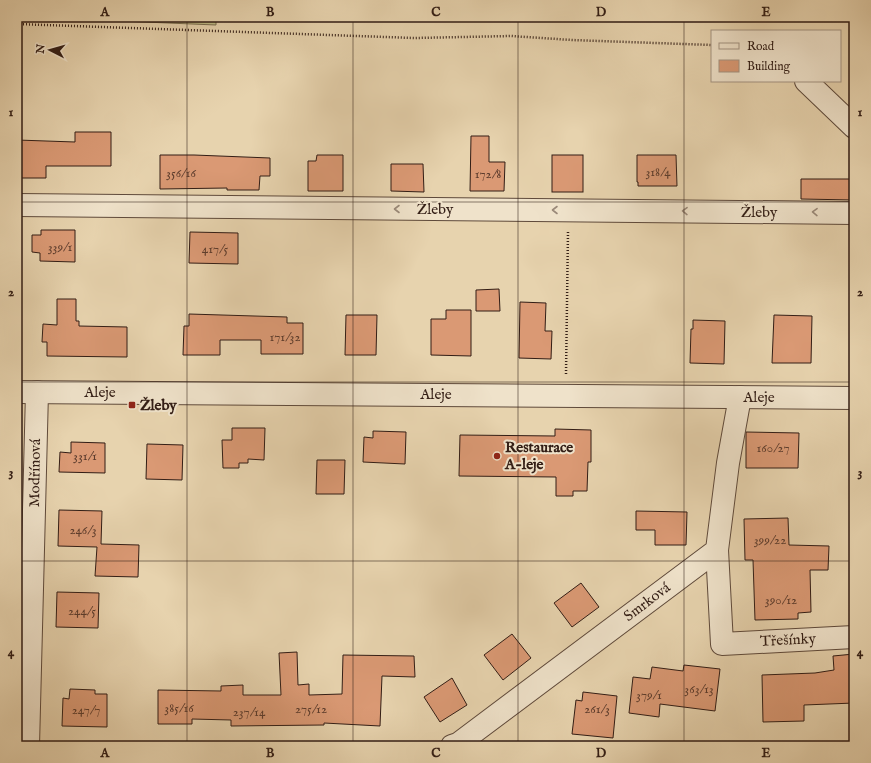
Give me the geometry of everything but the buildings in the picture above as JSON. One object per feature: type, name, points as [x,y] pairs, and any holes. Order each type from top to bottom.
[{"type":"street","points":[[807,82],[854,127]]},
{"type":"street","name":"Žleby","points":[[17,205],[854,213]]},
{"type":"street","name":"Aleje","points":[[27,392],[854,398]]},
{"type":"street","name":"Modřínová","points":[[27,392],[28,746]]},
{"type":"street","points":[[717,550],[728,463],[740,397]]},
{"type":"street","name":"Třešínky","points":[[717,550],[722,644],[854,637]]},
{"type":"street","name":"Smrková","points":[[452,746],[458,744],[717,550]]},
{"type":"path","points":[[17,24],[414,38],[511,36],[572,40],[711,45]]},
{"type":"path","points":[[566,395],[568,210]]},
{"type":"shaded area","points":[[73,17],[216,17],[216,25],[72,19]]},
{"type":"place","name":"Žleby","points":[[132,405]]},
{"type":"place","name":"Restaurace A-leje","points":[[497,456]]}]
